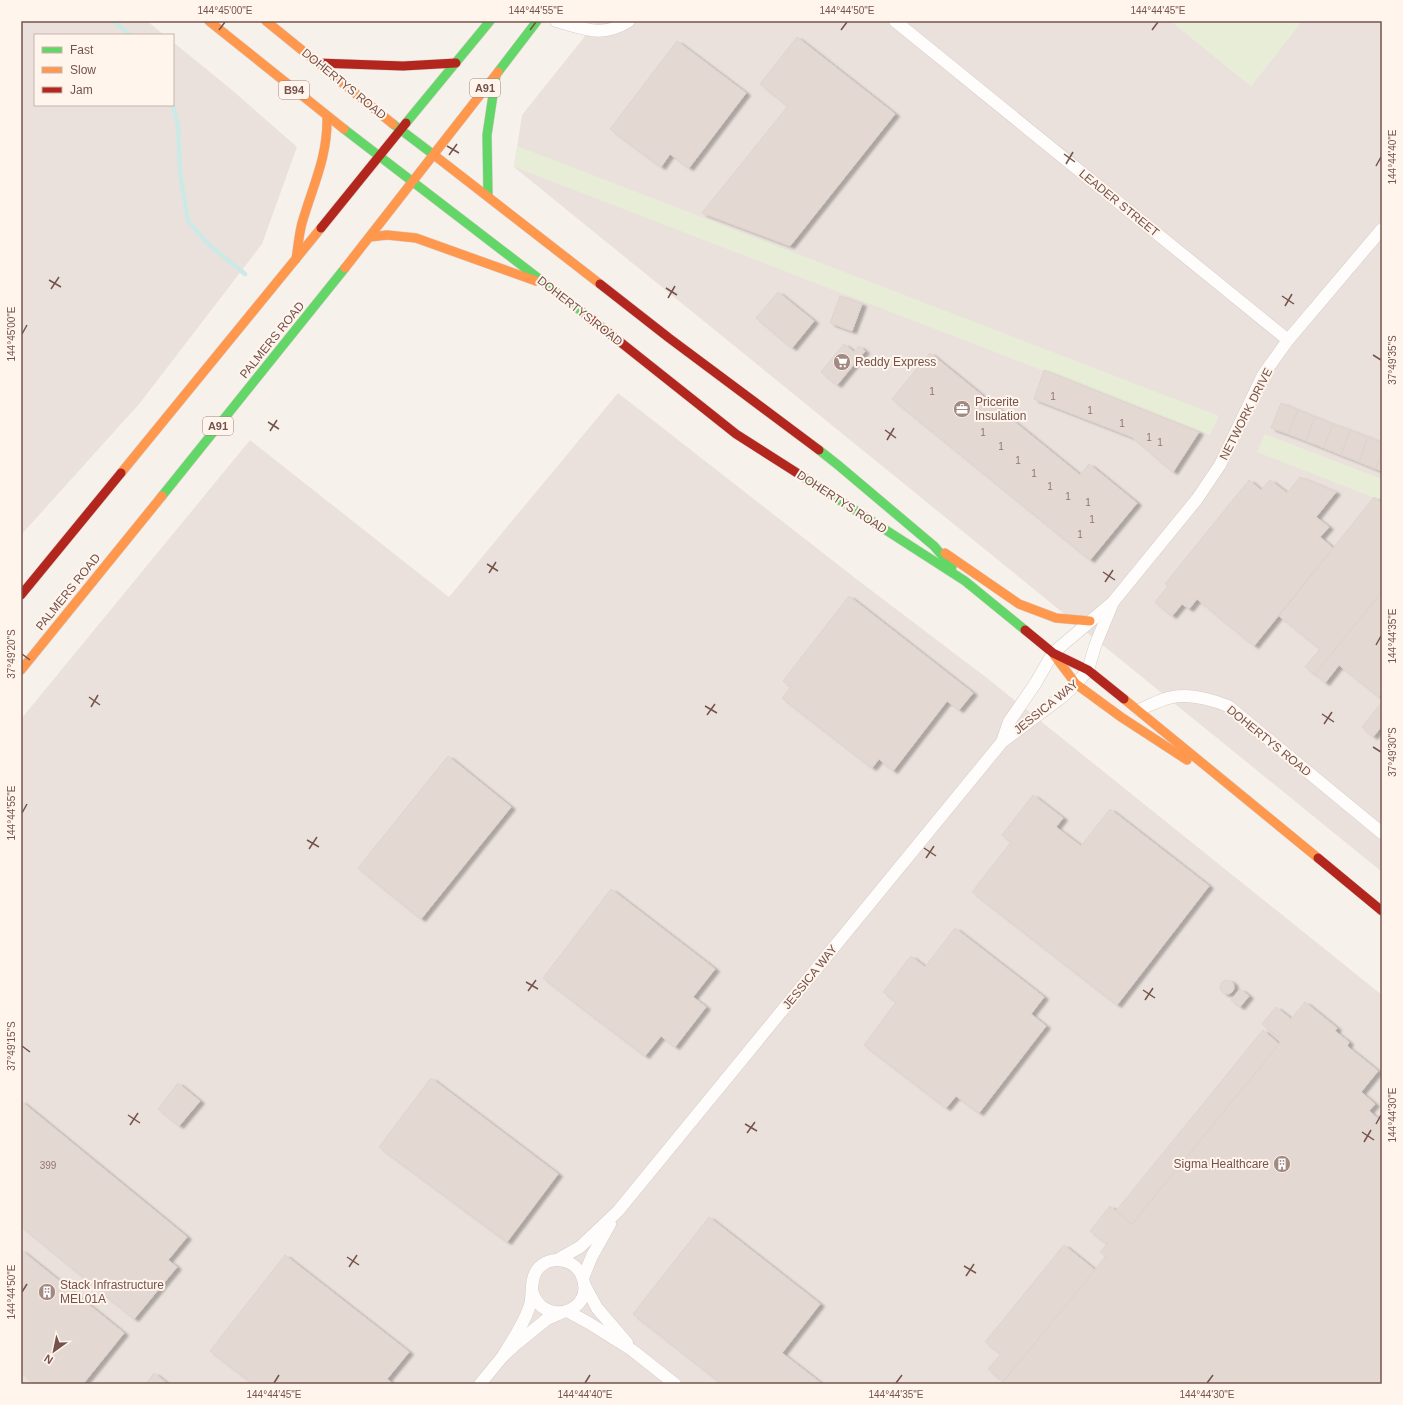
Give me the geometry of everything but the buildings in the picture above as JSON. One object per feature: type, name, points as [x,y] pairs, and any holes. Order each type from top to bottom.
[{"type":"main road","name":"DOHERTYS ROAD","points":[[209,21],[327,116],[550,287],[736,434],[965,581],[1054,654],[1088,670],[1199,759],[1224,782],[1382,911]]},
{"type":"main road","name":"DOHERTYS ROAD","points":[[266,21],[402,130],[669,338],[838,465],[934,546],[965,581]]},
{"type":"main road","points":[[21,595],[490,21]]},
{"type":"main road","name":"PALMERS ROAD","points":[[21,670],[370,237],[537,21]]},
{"type":"main road","points":[[318,63],[404,66],[456,64]]},
{"type":"main road","points":[[488,196],[487,135],[496,73]]},
{"type":"main road","points":[[296,260],[301,225],[324,157],[328,131],[327,116]]},
{"type":"main road","points":[[370,237],[387,235],[416,238],[550,287]]},
{"type":"main road","points":[[934,546],[1019,604],[1056,618],[1090,621]]},
{"type":"main road","name":"DOHERTYS ROAD","points":[[1054,654],[1076,684],[1159,743],[1224,782]]},
{"type":"street","points":[[556,21],[600,32],[618,28],[629,21]]},
{"type":"street","name":"LEADER STREET","points":[[895,21],[1288,340]]},
{"type":"street","name":"NETWORK DRIVE","points":[[1054,654],[1113,602],[1197,499],[1220,465],[1263,375],[1288,340],[1382,229]]},
{"type":"street","name":"NETWORK DRIVE","points":[[1088,670],[1095,646],[1113,602]]},
{"type":"street","name":"JESSICA WAY","points":[[1002,742],[1009,722],[1054,654]]},
{"type":"street","name":"JESSICA WAY","points":[[557,1260],[580,1247],[618,1211],[1002,742],[1062,697],[1088,670]]},
{"type":"street","name":"DOHERTYS ROAD","points":[[1139,710],[1160,701],[1182,696],[1216,701],[1228,706],[1382,833]]},
{"type":"street","name":"JESSICA WAY","points":[[584,1281],[592,1256],[618,1211]]},
{"type":"street","points":[[503,1356],[526,1318],[532,1299],[533,1280],[538,1270],[546,1263],[557,1260],[568,1262],[578,1268],[597,1308],[632,1350]]},
{"type":"street","points":[[480,1384],[503,1356],[516,1344],[547,1319],[577,1305],[583,1295],[584,1281]]},
{"type":"street","points":[[532,1291],[536,1300],[543,1308],[552,1312],[564,1312],[589,1323],[632,1350],[675,1384]]},
{"type":"shaded area","points":[[21,21],[147,21],[163,34],[34,34],[34,106],[174,106],[174,43],[232,90],[297,147],[262,244],[140,403],[21,535]]},
{"type":"shaded area","points":[[597,21],[1171,21],[1251,86],[1302,21],[1382,21],[1382,872],[514,167],[522,115]]},
{"type":"shaded area","points":[[618,393],[859,581],[987,678],[1382,995],[1382,1384],[21,1384],[21,719],[250,440],[449,597]]},
{"type":"green space","points":[[1171,21],[1302,21],[1251,86]]},
{"type":"green space","points":[[517,146],[1219,416],[1210,435],[514,167]]},
{"type":"green space","points":[[1265,434],[1382,479],[1382,501],[1257,452]]},
{"type":"waterway","points":[[113,21],[130,34]]},
{"type":"waterway","points":[[173,106],[178,127],[180,173],[188,221],[209,245],[245,274]]},
{"type":"traffic: fast","points":[[406,123],[490,21]]},
{"type":"traffic: fast","points":[[498,72],[537,21]]},
{"type":"traffic: fast","points":[[488,196],[487,135],[496,75]]},
{"type":"traffic: fast","points":[[393,124],[434,155]]},
{"type":"traffic: fast","points":[[344,129],[413,182]]},
{"type":"traffic: fast","points":[[413,182],[585,314]]},
{"type":"traffic: fast","points":[[162,496],[345,268]]},
{"type":"traffic: fast","points":[[819,450],[934,546],[952,567]]},
{"type":"traffic: fast","points":[[805,478],[965,581],[1025,630]]},
{"type":"traffic: slow","points":[[209,21],[344,129]]},
{"type":"traffic: slow","points":[[266,21],[393,124]]},
{"type":"traffic: slow","points":[[345,268],[498,72]]},
{"type":"traffic: slow","points":[[296,259],[302,223],[319,171],[325,145],[327,116]]},
{"type":"traffic: slow","points":[[434,155],[600,284]]},
{"type":"traffic: slow","points":[[121,473],[321,228]]},
{"type":"traffic: slow","points":[[370,237],[387,235],[416,238],[536,281]]},
{"type":"traffic: slow","points":[[21,670],[162,496]]},
{"type":"traffic: slow","points":[[945,553],[1019,604],[1056,618],[1090,621]]},
{"type":"traffic: slow","points":[[1054,655],[1076,684],[1121,717],[1187,760]]},
{"type":"traffic: slow","points":[[1124,699],[1318,858]]},
{"type":"traffic: jam","points":[[318,63],[403,66],[456,63]]},
{"type":"traffic: jam","points":[[321,228],[406,123]]},
{"type":"traffic: jam","points":[[600,284],[669,338],[819,450]]},
{"type":"traffic: jam","points":[[585,314],[736,434],[805,478]]},
{"type":"traffic: jam","points":[[21,595],[121,473]]},
{"type":"traffic: jam","points":[[1025,630],[1053,653],[1088,670],[1124,699]]},
{"type":"traffic: jam","points":[[1318,858],[1382,911]]},
{"type":"place","name":"Reddy Express","points":[[842,362]]},
{"type":"place","name":"Pricerite Insulation","points":[[962,409]]},
{"type":"place","name":"Sigma Healthcare","points":[[1282,1164]]},
{"type":"place","name":"Stack Infrastructure MEL01A","points":[[47,1292]]}]
